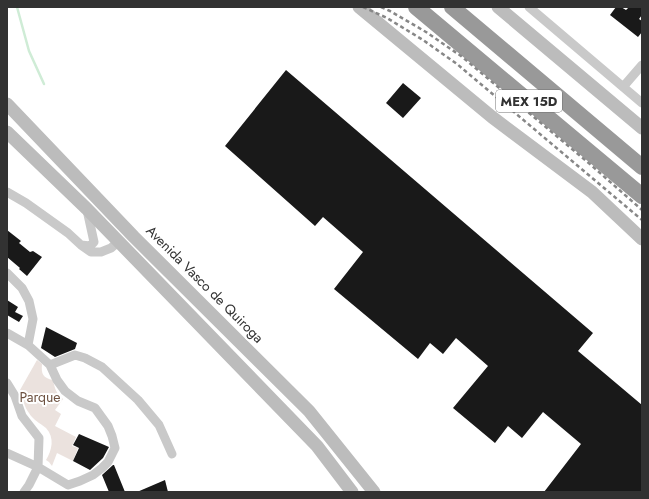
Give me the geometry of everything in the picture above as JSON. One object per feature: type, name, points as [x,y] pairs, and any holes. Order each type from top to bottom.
[{"type":"highway","name":"MEX 15D","points":[[416,7],[642,196]]},
{"type":"highway","name":"MEX 15D","points":[[452,7],[642,167]]},
{"type":"main road","points":[[359,7],[492,117],[592,192],[642,239]]},
{"type":"main road","points":[[498,7],[642,128]]},
{"type":"main road","points":[[511,7],[529,32]]},
{"type":"main road","name":"Avenida Vasco de Quiroga","points":[[7,104],[134,237],[309,411],[374,492]]},
{"type":"main road","points":[[7,132],[87,209],[317,446],[352,492]]},
{"type":"street","points":[[529,7],[642,103]]},
{"type":"street","points":[[623,87],[642,65]]},
{"type":"street","points":[[7,192],[26,203],[62,228],[91,252],[101,252],[111,248],[118,242]]},
{"type":"street","points":[[81,245],[90,246],[94,242],[87,209]]},
{"type":"street","points":[[7,273],[22,288],[28,301],[33,319],[28,345]]},
{"type":"street","points":[[7,333],[28,345],[50,365],[57,380],[65,390],[78,401],[95,408],[108,426],[115,448],[109,460],[102,468],[93,475],[68,485],[38,467],[7,453]]},
{"type":"street","points":[[50,365],[75,355],[85,358],[102,367],[138,400],[159,425],[172,454]]},
{"type":"street","points":[[7,383],[16,396],[22,416],[39,438],[38,467],[28,490]]},
{"type":"green space","name":"Parque","points":[[37,360],[42,364],[43,375],[53,380],[56,391],[63,399],[55,410],[61,414],[55,426],[76,437],[72,446],[78,448],[73,461],[57,453],[52,466],[46,460],[52,444],[51,436],[46,428],[35,420],[27,411],[20,390]]},
{"type":"building","points":[[616,7],[621,7],[626,10],[629,7],[642,7],[642,15],[639,19],[642,21],[642,32],[638,37],[610,15]]},
{"type":"building","points":[[286,70],[593,333],[578,351],[642,405],[642,492],[544,492],[581,444],[543,412],[522,438],[508,426],[495,443],[453,408],[488,366],[456,338],[443,354],[430,343],[418,359],[334,289],[363,252],[323,217],[315,226],[225,146]]},
{"type":"building","points":[[403,83],[421,98],[403,118],[386,103]]},
{"type":"building","points":[[7,230],[21,241],[19,243],[30,252],[33,251],[42,257],[27,276],[7,257]]},
{"type":"building","points":[[7,300],[18,307],[15,312],[23,316],[19,322],[7,315]]},
{"type":"building","points":[[46,327],[77,343],[75,349],[55,357],[41,348]]},
{"type":"building","points":[[79,434],[109,447],[103,458],[90,470],[73,461],[79,448],[73,445]]},
{"type":"building","points":[[113,465],[125,492],[109,492],[102,475]]},
{"type":"building","points":[[165,480],[168,492],[137,492]]},
{"type":"waterway","points":[[17,7],[29,51],[44,84]]},
{"type":"railway","points":[[363,7],[387,18],[423,40],[457,64],[642,220]]},
{"type":"railway","points":[[381,7],[426,32],[461,56],[591,165],[642,210]]}]
